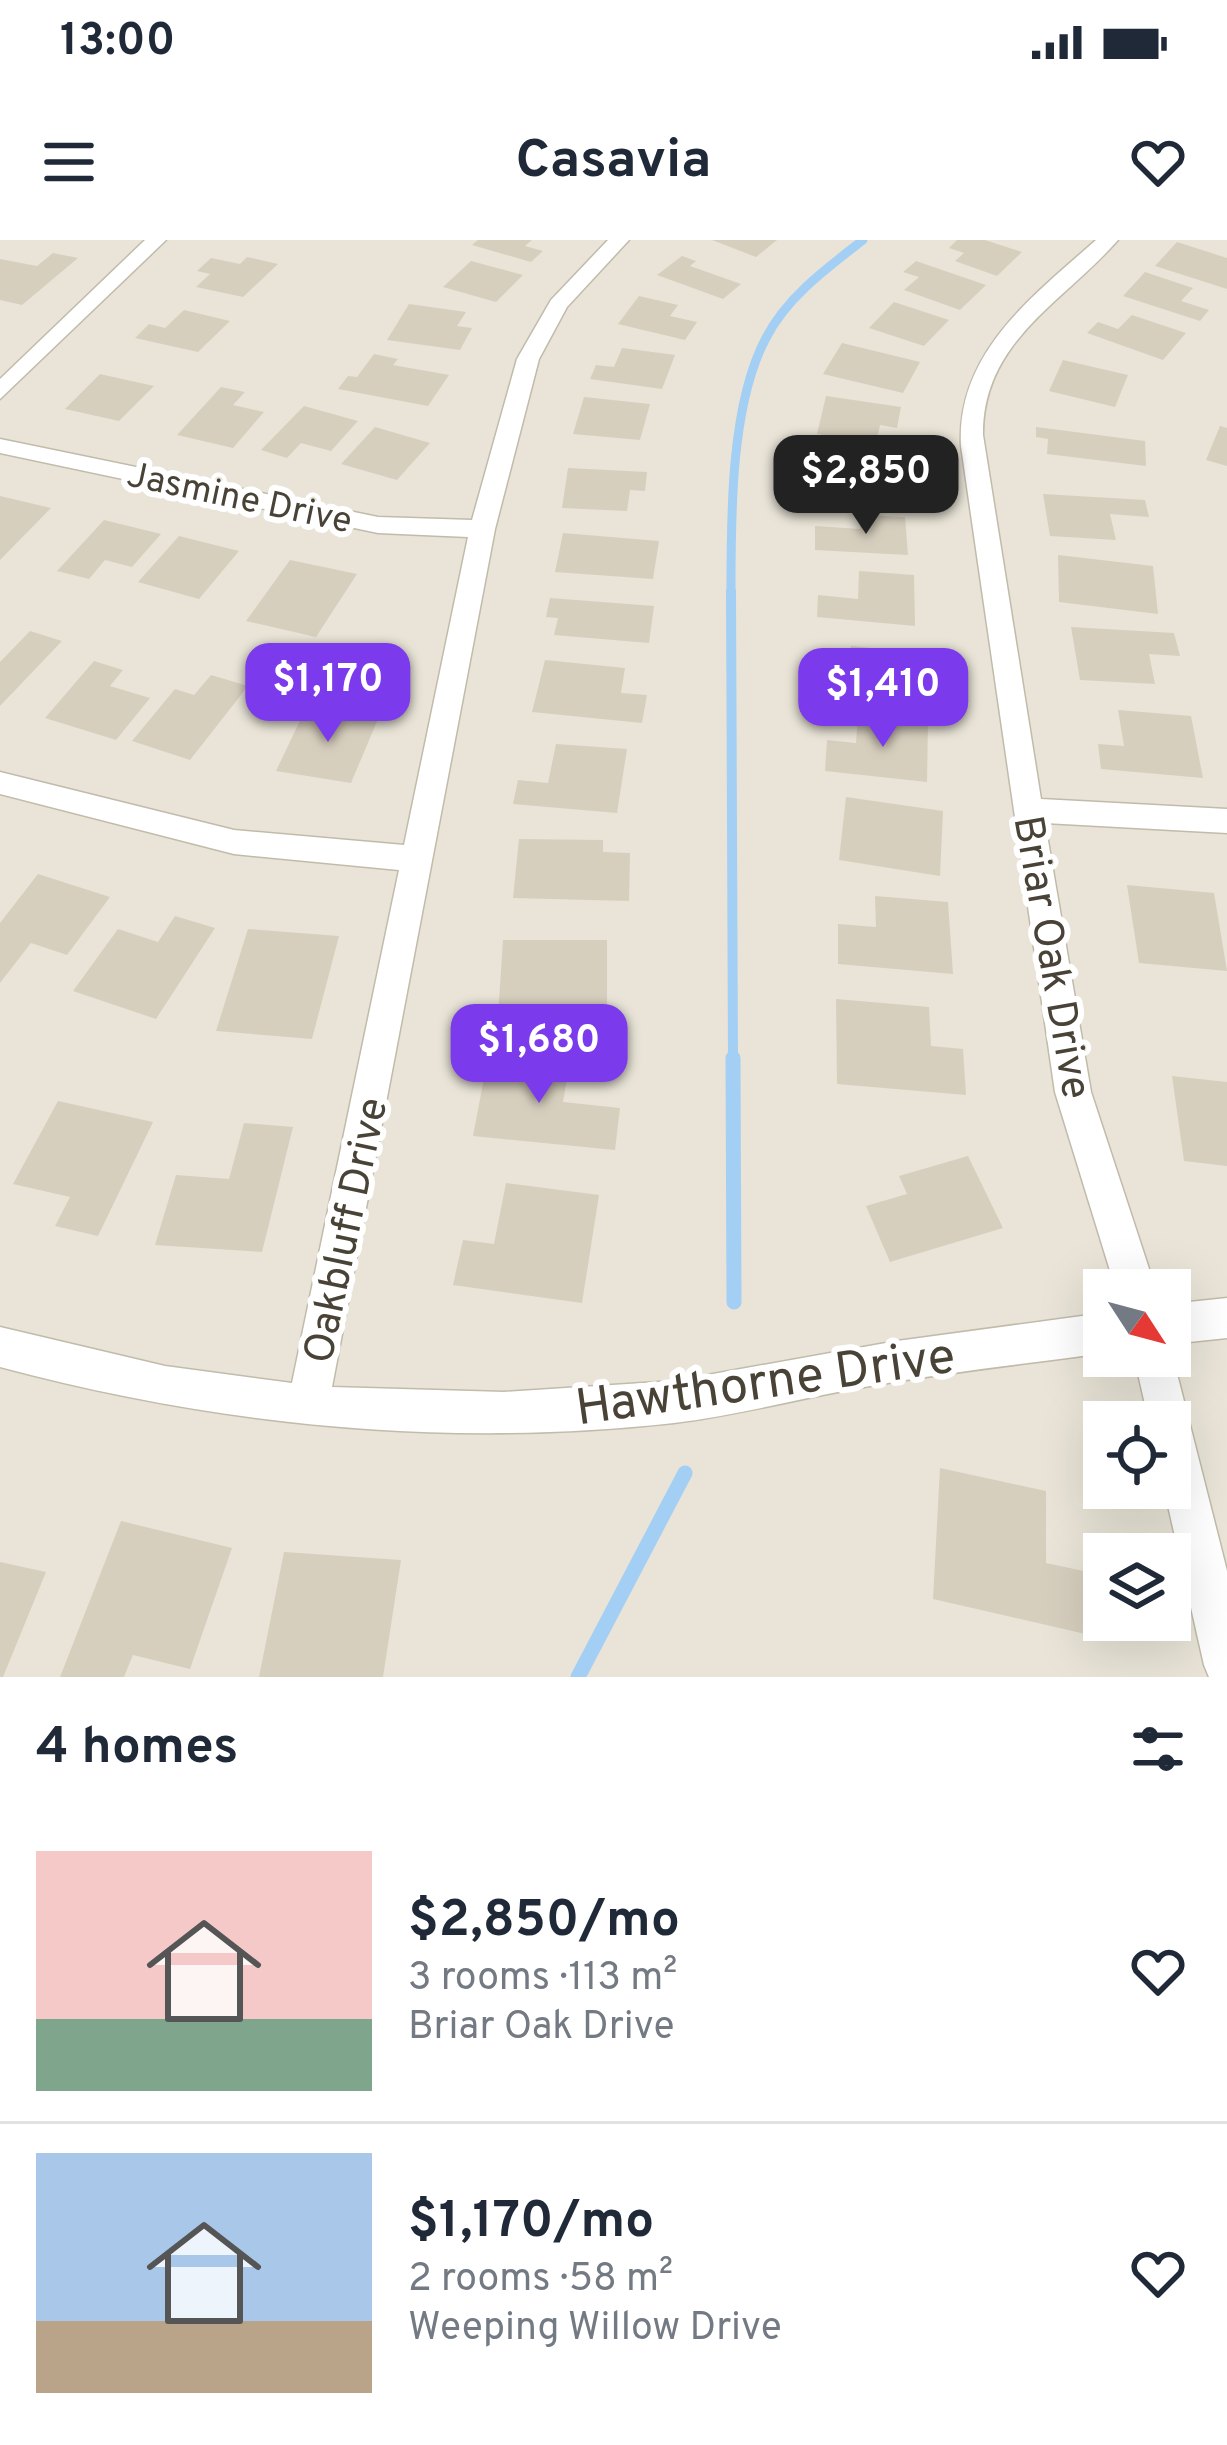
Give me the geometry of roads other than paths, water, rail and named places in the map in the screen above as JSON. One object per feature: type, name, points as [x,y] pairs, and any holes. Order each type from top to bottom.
[{"type":"street","points":[[0,392],[156,240]]},
{"type":"street","name":"Oakbluff Drive","points":[[308,1404],[482,530],[528,359],[558,304],[619,240]]},
{"type":"street","name":"Briar Oak Drive","points":[[1108,240],[1026,316],[984,368],[972,409],[976,488],[1073,1092],[1129,1269]]},
{"type":"street","name":"Jasmine Drive","points":[[0,446],[378,525],[482,530]]},
{"type":"street","points":[[0,783],[234,842],[420,859]]},
{"type":"street","points":[[1029,810],[1227,821]]},
{"type":"street","points":[[1191,1322],[1227,1318]]},
{"type":"street","name":"Hawthorne Drive","points":[[0,1347],[93,1374],[308,1404],[447,1415],[675,1402],[898,1361],[1083,1336]]},
{"type":"street","points":[[1159,1377],[1227,1666]]},
{"type":"waterway","points":[[731,591],[735,463],[754,365],[785,309],[863,240]]},
{"type":"waterway","points":[[731,591],[733,1061]]},
{"type":"waterway","points":[[733,1058],[734,1302]]},
{"type":"waterway","points":[[578,1677],[685,1473]]}]
